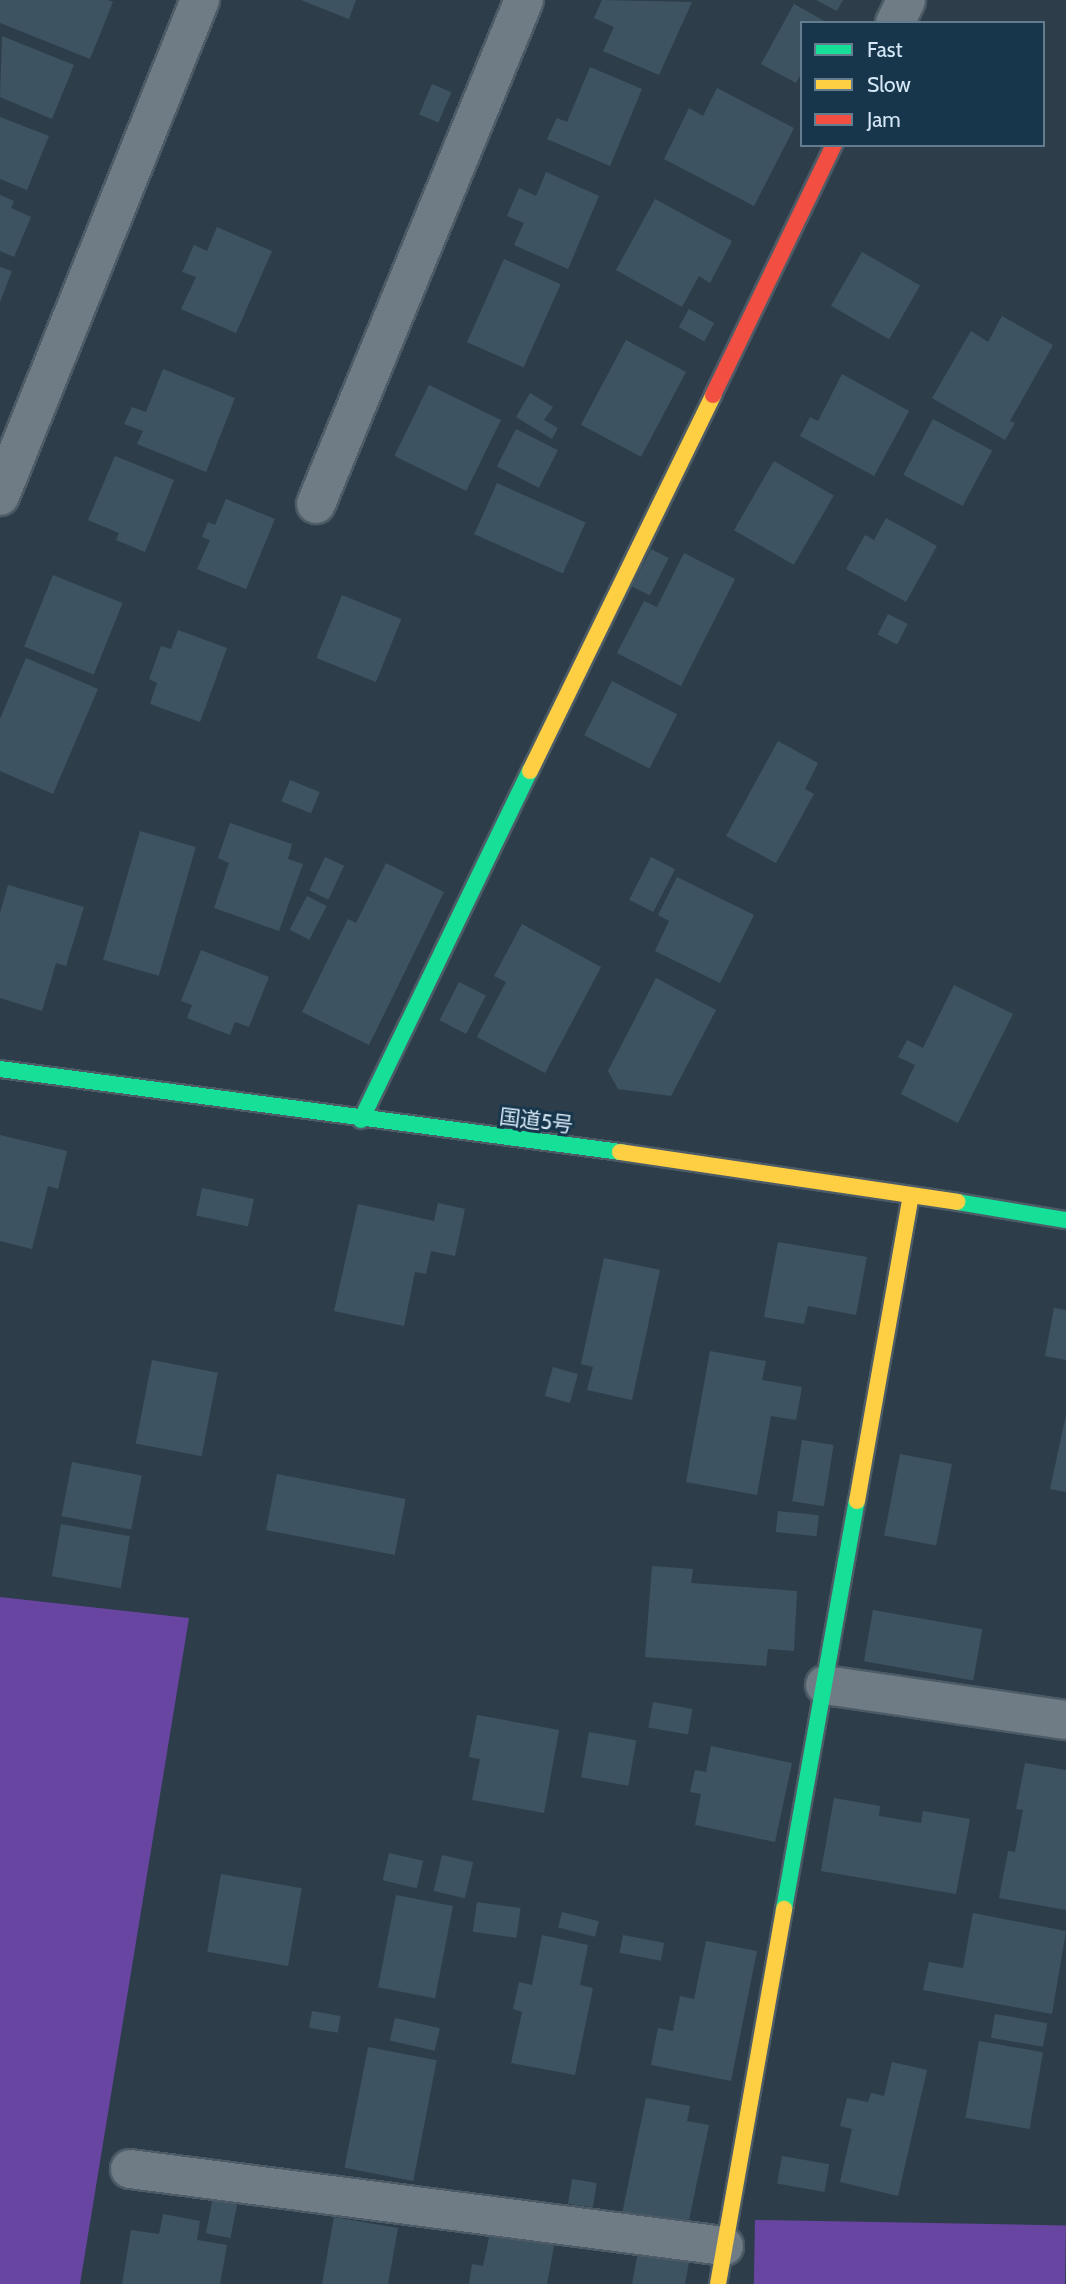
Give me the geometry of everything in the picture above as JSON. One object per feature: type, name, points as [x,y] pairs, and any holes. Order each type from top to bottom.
[{"type":"main road","points":[[361,1120],[833,147]]},
{"type":"main road","name":"国道5号","points":[[0,1069],[361,1120],[827,1180],[1066,1220]]},
{"type":"main road","points":[[718,2284],[911,1196]]},
{"type":"street","points":[[0,496],[200,0]]},
{"type":"street","points":[[316,504],[524,0]]},
{"type":"street","points":[[896,21],[906,0]]},
{"type":"street","points":[[825,1685],[1066,1720]]},
{"type":"street","points":[[130,2169],[724,2246]]},
{"type":"shaded area","points":[[0,1597],[189,1618],[80,2284],[0,2284]]},
{"type":"shaded area","points":[[755,2220],[1066,2225],[1065,2284],[754,2284]]},
{"type":"building","points":[[0,0],[113,2],[90,59],[0,23]]},
{"type":"building","points":[[301,0],[356,0],[349,19]]},
{"type":"building","points":[[602,0],[692,2],[659,75],[603,51],[614,27],[594,18]]},
{"type":"building","points":[[816,0],[843,0],[837,11]]},
{"type":"building","points":[[794,4],[824,21],[800,21],[800,76],[796,83],[761,64]]},
{"type":"building","points":[[2,36],[74,65],[52,119],[0,97]]},
{"type":"building","points":[[590,67],[642,89],[610,166],[547,139],[557,118],[567,122]]},
{"type":"building","points":[[432,84],[451,92],[438,123],[419,114]]},
{"type":"building","points":[[717,88],[794,128],[754,206],[664,159],[689,108],[703,116]]},
{"type":"building","points":[[0,117],[49,136],[27,190],[0,179]]},
{"type":"building","points":[[546,172],[599,196],[568,269],[514,245],[524,223],[507,216],[519,188],[536,196]]},
{"type":"building","points":[[0,195],[14,201],[11,208],[31,217],[14,257],[0,251]]},
{"type":"building","points":[[655,199],[732,241],[710,283],[699,276],[682,307],[616,270]]},
{"type":"building","points":[[217,227],[272,251],[236,333],[181,309],[196,277],[182,272],[194,245],[207,251]]},
{"type":"building","points":[[862,252],[920,286],[889,339],[831,306]]},
{"type":"building","points":[[504,259],[561,284],[524,367],[467,342]]},
{"type":"building","points":[[0,267],[12,271],[0,302]]},
{"type":"building","points":[[689,309],[714,323],[704,341],[679,327]]},
{"type":"building","points":[[1002,316],[1053,345],[1010,421],[1015,423],[1005,440],[932,398],[971,331],[988,342]]},
{"type":"building","points":[[626,340],[686,372],[641,457],[581,425]]},
{"type":"building","points":[[163,369],[235,398],[206,472],[137,444],[143,431],[124,424],[132,407],[146,412]]},
{"type":"building","points":[[842,374],[909,411],[874,476],[800,436],[810,417],[818,421]]},
{"type":"building","points":[[429,385],[501,420],[466,491],[394,456]]},
{"type":"building","points":[[530,393],[553,407],[544,420],[558,428],[552,439],[516,417]]},
{"type":"building","points":[[933,419],[992,450],[963,506],[903,475]]},
{"type":"building","points":[[516,429],[558,450],[539,488],[497,466]]},
{"type":"building","points":[[115,456],[174,480],[145,552],[116,540],[119,533],[88,520]]},
{"type":"building","points":[[774,461],[834,496],[794,565],[734,530]]},
{"type":"building","points":[[497,483],[586,522],[563,574],[474,534]]},
{"type":"building","points":[[226,499],[275,519],[246,589],[197,569],[210,540],[202,537],[208,522],[215,525]]},
{"type":"building","points":[[886,518],[937,546],[906,602],[846,569],[865,535],[874,540]]},
{"type":"building","points":[[651,549],[669,558],[650,596],[632,586]]},
{"type":"building","points":[[684,553],[735,579],[681,686],[617,653],[644,601],[657,607]]},
{"type":"building","points":[[53,575],[123,603],[94,674],[24,646]]},
{"type":"building","points":[[342,595],[401,619],[376,682],[317,658]]},
{"type":"building","points":[[888,614],[908,624],[897,644],[878,634]]},
{"type":"building","points":[[178,630],[227,648],[200,722],[150,704],[157,683],[149,679],[161,646],[171,649]]},
{"type":"building","points":[[26,658],[98,689],[53,794],[0,771],[0,719]]},
{"type":"building","points":[[612,681],[677,714],[649,768],[584,735]]},
{"type":"building","points":[[778,741],[818,763],[805,789],[814,794],[776,863],[726,836]]},
{"type":"building","points":[[290,780],[320,792],[311,813],[281,801]]},
{"type":"building","points":[[230,823],[292,844],[288,859],[303,864],[279,931],[214,908],[229,863],[218,858]]},
{"type":"building","points":[[140,831],[196,847],[159,976],[103,960]]},
{"type":"building","points":[[325,857],[344,866],[328,899],[309,891]]},
{"type":"building","points":[[651,857],[675,869],[653,912],[629,900]]},
{"type":"building","points":[[386,863],[444,892],[369,1045],[302,1012],[348,919],[356,923]]},
{"type":"building","points":[[677,877],[754,915],[720,983],[655,951],[669,921],[658,915]]},
{"type":"building","points":[[8,885],[84,907],[66,966],[56,963],[42,1011],[0,998],[0,913]]},
{"type":"building","points":[[307,896],[327,906],[309,940],[290,930]]},
{"type":"building","points":[[522,924],[601,967],[545,1073],[477,1037],[506,982],[494,976]]},
{"type":"building","points":[[201,950],[269,977],[249,1027],[235,1022],[230,1035],[187,1018],[192,1005],[181,1001]]},
{"type":"building","points":[[656,978],[716,1010],[671,1096],[618,1089],[608,1071]]},
{"type":"building","points":[[459,982],[486,996],[466,1034],[439,1020]]},
{"type":"building","points":[[954,985],[1013,1014],[958,1123],[901,1094],[915,1065],[898,1057],[907,1040],[923,1048]]},
{"type":"building","points":[[0,1135],[67,1151],[58,1189],[48,1186],[32,1249],[0,1241]]},
{"type":"building","points":[[202,1188],[254,1199],[248,1226],[196,1215]]},
{"type":"building","points":[[438,1203],[465,1209],[455,1256],[431,1251],[426,1274],[415,1272],[404,1326],[334,1311],[358,1204],[434,1221]]},
{"type":"building","points":[[778,1242],[867,1257],[856,1315],[808,1306],[804,1324],[764,1317]]},
{"type":"building","points":[[604,1258],[660,1270],[632,1400],[587,1390],[593,1367],[581,1364]]},
{"type":"building","points":[[1054,1308],[1066,1310],[1066,1360],[1045,1356]]},
{"type":"building","points":[[710,1351],[766,1361],[762,1380],[802,1387],[796,1420],[771,1416],[757,1495],[686,1482]]},
{"type":"building","points":[[152,1360],[218,1373],[202,1456],[136,1443]]},
{"type":"building","points":[[553,1367],[578,1374],[570,1403],[545,1396]]},
{"type":"building","points":[[1066,1415],[1066,1492],[1050,1489]]},
{"type":"building","points":[[802,1440],[834,1445],[824,1506],[792,1501]]},
{"type":"building","points":[[900,1454],[952,1464],[936,1546],[884,1535]]},
{"type":"building","points":[[72,1462],[142,1476],[131,1530],[62,1516]]},
{"type":"building","points":[[277,1474],[406,1499],[395,1555],[266,1530]]},
{"type":"building","points":[[778,1511],[819,1515],[817,1536],[776,1532]]},
{"type":"building","points":[[61,1524],[130,1536],[121,1588],[52,1576]]},
{"type":"building","points":[[652,1566],[693,1569],[691,1583],[797,1591],[794,1651],[768,1649],[766,1666],[645,1657]]},
{"type":"building","points":[[873,1610],[982,1629],[973,1680],[864,1661]]},
{"type":"building","points":[[653,1702],[692,1709],[688,1735],[648,1728]]},
{"type":"building","points":[[477,1715],[559,1730],[544,1813],[472,1800],[480,1759],[469,1757]]},
{"type":"building","points":[[589,1732],[636,1740],[628,1786],[581,1777]]},
{"type":"building","points":[[711,1746],[792,1763],[775,1842],[695,1825],[701,1794],[690,1792],[695,1770],[706,1772]]},
{"type":"building","points":[[1025,1763],[1066,1770],[1066,1910],[999,1898],[1008,1851],[1015,1852],[1023,1810],[1016,1809]]},
{"type":"building","points":[[834,1798],[880,1806],[879,1816],[921,1823],[923,1811],[970,1819],[956,1894],[821,1871]]},
{"type":"building","points":[[389,1853],[423,1861],[417,1888],[383,1880]]},
{"type":"building","points":[[442,1855],[473,1862],[465,1898],[434,1891]]},
{"type":"building","points":[[221,1874],[302,1888],[288,1966],[207,1952]]},
{"type":"building","points":[[396,1895],[453,1906],[435,1998],[378,1987]]},
{"type":"building","points":[[477,1902],[521,1908],[516,1938],[473,1932]]},
{"type":"building","points":[[562,1912],[599,1921],[595,1937],[558,1928]]},
{"type":"building","points":[[973,1913],[1066,1931],[1052,2014],[923,1990],[929,1962],[963,1968]]},
{"type":"building","points":[[542,1935],[588,1945],[580,1985],[593,1988],[575,2075],[511,2063],[522,2012],[513,2009],[519,1982],[532,1985]]},
{"type":"building","points":[[623,1935],[664,1943],[661,1961],[620,1953]]},
{"type":"building","points":[[706,1941],[757,1951],[731,2081],[651,2065],[658,2028],[673,2031],[680,1996],[694,1999]]},
{"type":"building","points":[[312,2011],[341,2016],[338,2033],[309,2028]]},
{"type":"building","points":[[995,2014],[1047,2023],[1043,2047],[991,2038]]},
{"type":"building","points":[[395,2018],[440,2028],[435,2051],[390,2040]]},
{"type":"building","points":[[979,2041],[1043,2052],[1029,2129],[965,2118]]},
{"type":"building","points":[[368,2047],[437,2060],[413,2181],[345,2168]]},
{"type":"building","points":[[892,2062],[927,2070],[898,2196],[840,2182],[852,2129],[840,2126],[847,2098],[868,2102],[871,2093],[884,2096]]},
{"type":"building","points":[[646,2098],[690,2106],[687,2121],[709,2125],[689,2220],[622,2214]]},
{"type":"building","points":[[782,2156],[829,2164],[824,2192],[777,2184]]},
{"type":"building","points":[[572,2179],[597,2183],[593,2208],[568,2204]]},
{"type":"building","points":[[213,2197],[238,2202],[230,2238],[206,2233]]},
{"type":"building","points":[[163,2214],[200,2221],[197,2240],[227,2245],[220,2284],[122,2284],[131,2230],[159,2234]]},
{"type":"building","points":[[334,2217],[398,2228],[388,2284],[322,2284]]},
{"type":"building","points":[[491,2228],[555,2241],[547,2284],[469,2284],[472,2264],[483,2266]]},
{"type":"building","points":[[638,2252],[689,2262],[685,2284],[632,2284]]},
{"type":"traffic: fast","points":[[361,1120],[530,771]]},
{"type":"traffic: fast","points":[[0,1069],[620,1152]]},
{"type":"traffic: fast","points":[[957,1202],[1066,1220]]},
{"type":"traffic: fast","points":[[784,1909],[857,1501]]},
{"type":"traffic: slow","points":[[530,771],[713,395]]},
{"type":"traffic: slow","points":[[620,1152],[957,1202]]},
{"type":"traffic: slow","points":[[857,1501],[911,1196]]},
{"type":"traffic: slow","points":[[718,2284],[784,1909]]},
{"type":"traffic: jam","points":[[713,395],[833,147]]}]
